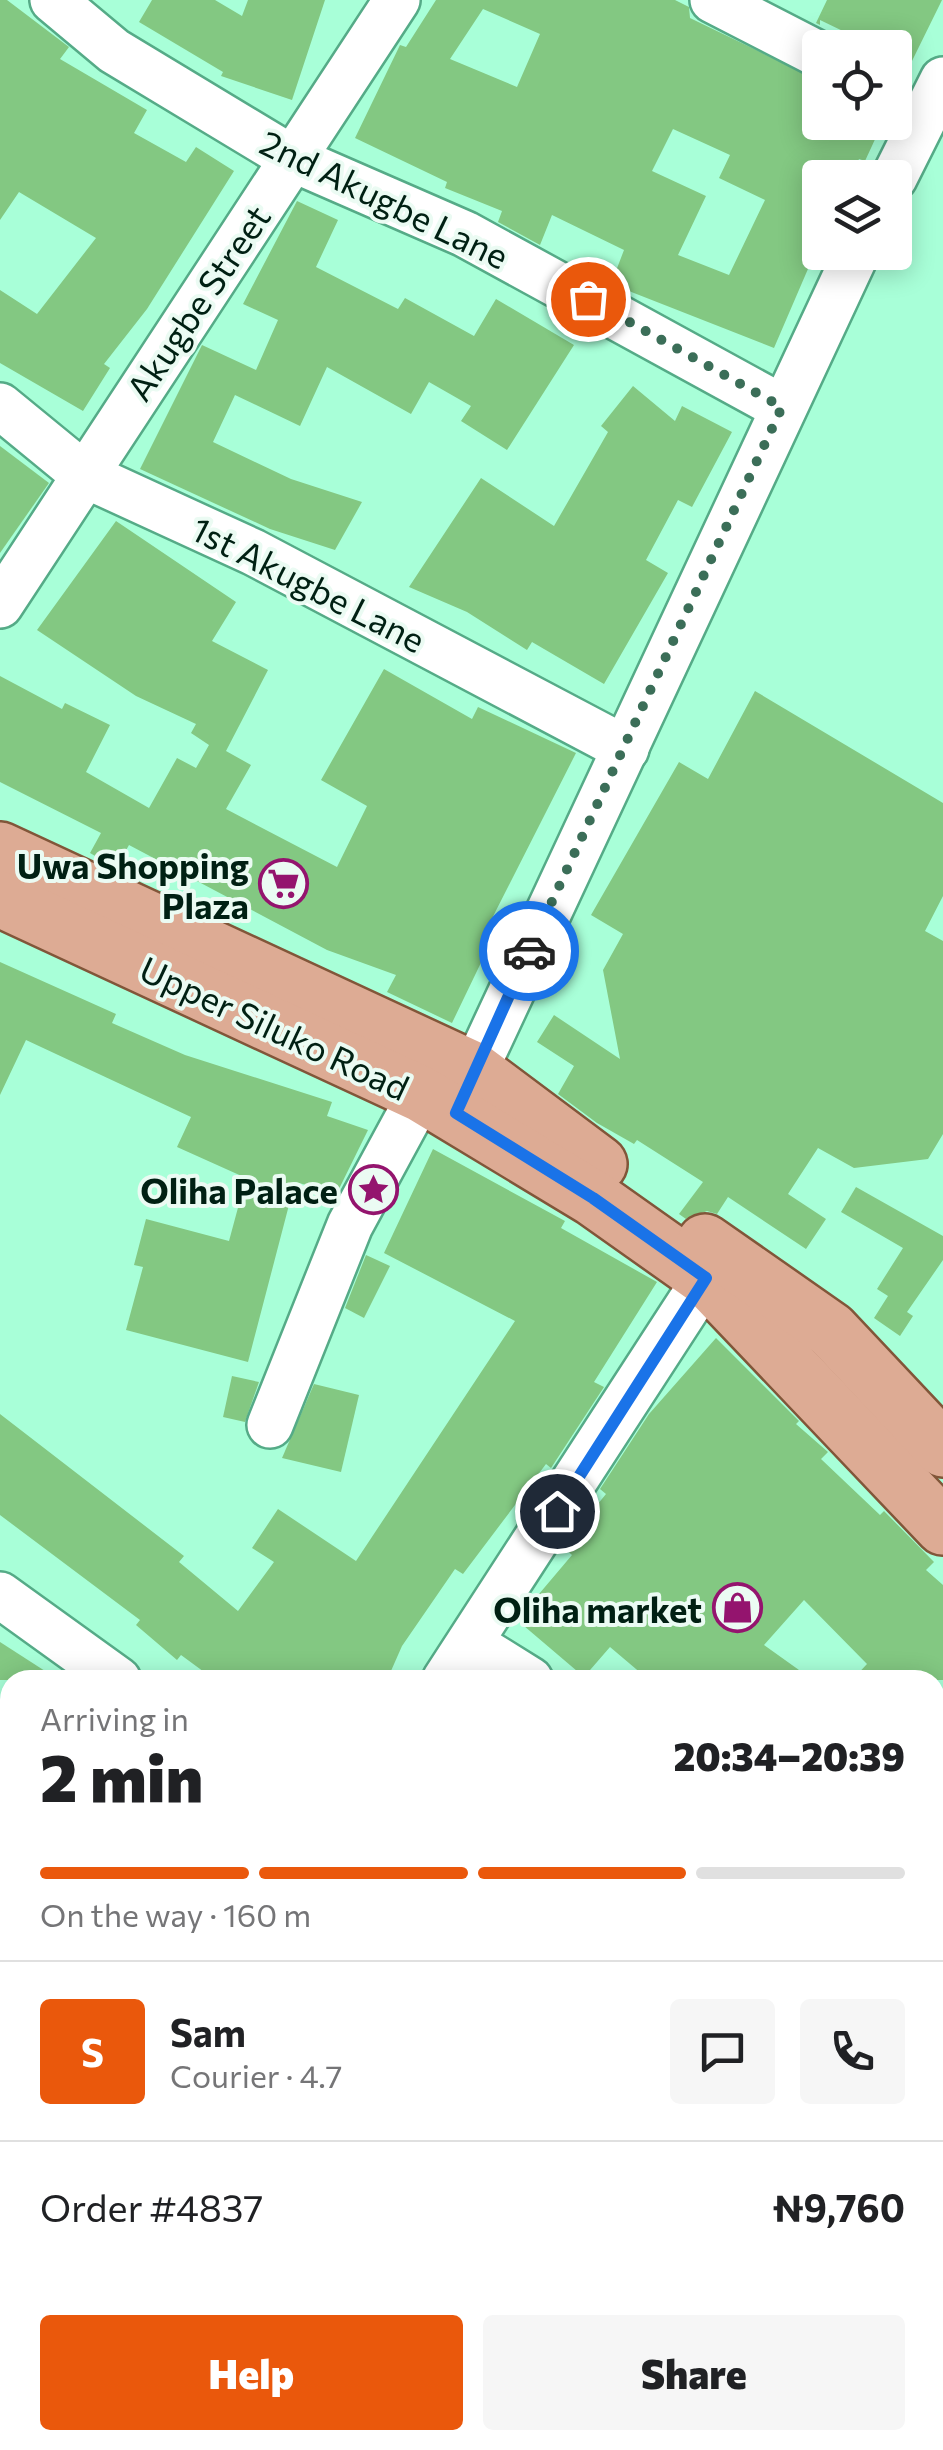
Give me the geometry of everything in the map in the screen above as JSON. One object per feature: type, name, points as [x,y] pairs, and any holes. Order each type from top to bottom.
[{"type":"main road","name":"Upper Siluko Road","points":[[0,850],[450,1092],[831,1330],[943,1448]]},
{"type":"main road","name":"Upper Siluko Road","points":[[0,898],[450,1092],[706,1278],[943,1527]]},
{"type":"street","name":"2nd Akugbe Lane","points":[[53,0],[114,52],[292,159],[465,234],[782,407]]},
{"type":"street","name":"Akugbe Street","points":[[0,605],[82,474],[397,0]]},
{"type":"street","points":[[713,0],[802,46]]},
{"type":"street","points":[[900,160],[922,94]]},
{"type":"street","points":[[270,1425],[350,1225],[450,1092],[626,749],[848,270]]},
{"type":"street","name":"1st Akugbe Lane","points":[[0,406],[82,474],[253,552],[626,749]]},
{"type":"street","points":[[452,1670],[706,1278]]},
{"type":"street","points":[[0,1595],[104,1670]]},
{"type":"street","points":[[472,1644],[514,1670]]},
{"type":"building","points":[[0,0],[7,0],[69,47],[60,59],[147,110],[134,133],[186,162],[196,147],[234,171],[147,309],[104,364],[110,368],[83,411],[0,363],[0,290],[37,314],[96,238],[19,192],[0,220]]},
{"type":"building","points":[[152,0],[215,0],[242,16],[248,0],[325,0],[292,100],[221,76],[223,72],[139,22]]},
{"type":"building","points":[[436,0],[675,0],[689,7],[690,18],[802,72],[802,140],[875,140],[865,160],[802,160],[802,270],[808,270],[774,348],[611,284],[624,250],[552,215],[540,245],[498,222],[502,211],[445,188],[447,182],[355,138],[400,45],[406,47]],"holes":[[[483,9],[540,34],[517,87],[450,59]],[[673,129],[730,155],[719,178],[765,200],[729,275],[678,255],[706,196],[652,171]]]},
{"type":"building","points":[[827,0],[942,0],[912,61],[912,30],[841,30],[820,20],[820,25],[816,23]]},
{"type":"building","points":[[297,201],[338,220],[316,267],[398,309],[405,298],[474,336],[496,299],[574,345],[507,450],[461,421],[471,406],[429,382],[411,414],[327,367],[300,426],[235,395],[213,442],[291,479],[362,502],[335,550],[270,529],[140,469],[202,345],[256,370],[278,320],[243,304]]},
{"type":"building","points":[[633,386],[675,421],[682,406],[732,432],[692,507],[678,500],[646,560],[668,573],[604,684],[532,642],[527,650],[467,612],[409,587],[481,478],[554,526],[608,432],[601,426]]},
{"type":"building","points":[[0,446],[49,483],[0,553]]},
{"type":"building","points":[[116,521],[236,602],[212,641],[268,670],[226,751],[251,765],[226,809],[337,867],[367,806],[321,780],[384,669],[472,719],[478,707],[576,753],[480,942],[489,946],[452,1023],[387,992],[396,975],[327,950],[129,845],[116,868],[90,853],[101,833],[0,782],[0,676],[62,709],[65,703],[110,725],[86,772],[149,808],[177,758],[196,768],[209,745],[191,733],[196,724],[136,696],[37,630]]},
{"type":"building","points":[[755,691],[943,803],[943,896],[925,931],[943,941],[943,1134],[928,1159],[854,1168],[818,1148],[788,1194],[826,1219],[806,1249],[728,1197],[717,1214],[707,1211],[686,1219],[679,1214],[703,1182],[637,1140],[634,1144],[597,1123],[558,1094],[574,1066],[537,1042],[554,1015],[620,1059],[603,970],[623,934],[591,915],[679,762],[708,779]]},
{"type":"building","points":[[0,962],[116,1014],[112,1023],[185,1055],[332,1102],[327,1116],[368,1130],[337,1193],[295,1182],[248,1362],[126,1330],[143,1267],[134,1265],[146,1219],[229,1241],[246,1178],[177,1147],[191,1117],[26,1040],[0,1095]]},
{"type":"building","points":[[433,1149],[565,1221],[561,1228],[657,1282],[594,1382],[604,1387],[551,1468],[546,1464],[463,1574],[455,1569],[402,1646],[391,1670],[201,1670],[181,1655],[177,1660],[136,1625],[140,1620],[0,1515],[0,1414],[184,1556],[179,1562],[238,1611],[274,1562],[252,1548],[278,1509],[356,1561],[515,1321],[384,1253]]},
{"type":"building","points":[[856,1187],[943,1236],[943,1260],[907,1312],[913,1316],[900,1336],[874,1318],[888,1296],[877,1289],[903,1248],[841,1212]]},
{"type":"building","points":[[366,1255],[390,1266],[364,1318],[345,1308]]},
{"type":"building","name":"Oliha market","points":[[716,1338],[799,1421],[796,1424],[828,1452],[821,1459],[880,1515],[884,1511],[934,1562],[926,1570],[943,1585],[943,1670],[861,1670],[867,1664],[804,1600],[764,1645],[799,1670],[637,1670],[610,1647],[590,1670],[576,1670],[517,1620],[572,1555],[563,1547],[606,1494],[600,1489],[649,1414]]},
{"type":"building","points":[[232,1376],[259,1382],[245,1422],[223,1417]]},
{"type":"building","points":[[314,1384],[359,1395],[341,1472],[282,1458]]},
{"type":"building","points":[[0,1642],[43,1670],[0,1670]]},
{"type":"way so far","points":[[529,951],[782,407],[588,299]]},
{"type":"place","name":"Uwa Shopping Plaza","points":[[284,884]]},
{"type":"place","name":"Oliha Palace","points":[[373,1189]]},
{"type":"place","name":"Oliha market","points":[[737,1608]]},
{"type":"route","points":[[529,951],[472,1070],[456,1113],[593,1198],[706,1278],[557,1511]]}]
